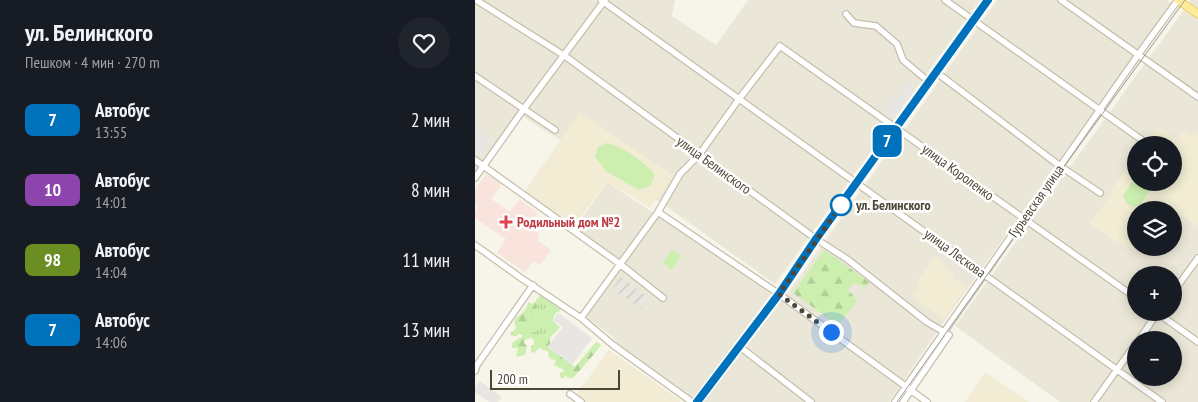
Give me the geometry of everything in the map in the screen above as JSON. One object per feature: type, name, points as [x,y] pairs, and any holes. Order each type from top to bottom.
[{"type":"main road","points":[[697,402],[779,294],[816,239],[988,0]]},
{"type":"main road","points":[[1178,0],[1198,14]]},
{"type":"street","name":"улица Белинского","points":[[476,0],[565,56],[699,155],[847,259],[927,322],[947,334]]},
{"type":"street","points":[[945,0],[1137,136]]},
{"type":"street","points":[[1061,0],[1198,97]]},
{"type":"street","name":"Гурьевская улица","points":[[895,402],[908,389],[947,334],[1023,219],[1137,55],[1178,0]]},
{"type":"street","points":[[475,178],[603,1]]},
{"type":"street","name":"улица Лескова","points":[[603,1],[1162,402]]},
{"type":"street","points":[[846,14],[854,23],[877,26],[897,44],[903,60],[929,82]]},
{"type":"street","name":"улица Короленко","points":[[739,99],[780,46],[1127,292]]},
{"type":"street","points":[[936,72],[1060,166],[1100,193]]},
{"type":"street","points":[[475,76],[555,130]]},
{"type":"street","points":[[581,318],[658,212],[680,174],[699,155],[739,99]]},
{"type":"street","points":[[475,160],[620,264],[663,298]]},
{"type":"street","points":[[658,212],[779,294],[927,402]]},
{"type":"street","points":[[475,245],[581,318],[691,402]]},
{"type":"street","points":[[1182,282],[1197,262]]},
{"type":"street","points":[[475,371],[477,365],[533,285]]},
{"type":"street","points":[[1168,321],[1198,342]]},
{"type":"street","points":[[739,346],[811,402]]},
{"type":"street","points":[[1094,402],[1127,356]]},
{"type":"street","name":"Гурьевская улица","points":[[903,402],[908,389]]},
{"type":"street","points":[[570,394],[581,402]]},
{"type":"shaded area","points":[[475,0],[594,0],[605,7],[610,0],[675,0],[672,16],[716,45],[748,0],[980,0],[775,284],[667,207],[517,113],[475,171]]},
{"type":"shaded area","points":[[997,0],[1167,0],[1171,3],[889,402],[703,402],[788,293]]},
{"type":"shaded area","points":[[1191,0],[1198,0],[1198,402],[1060,402],[955,326]]},
{"type":"shaded area","points":[[906,82],[915,89],[893,118],[884,112]]},
{"type":"shaded area","points":[[580,112],[673,176],[650,208],[607,181],[574,227],[525,191]]},
{"type":"shaded area","points":[[475,127],[493,140],[480,158],[475,154]]},
{"type":"shaded area","points":[[1158,127],[1172,136],[1152,136]]},
{"type":"shaded area","points":[[1183,130],[1192,136],[1195,132],[1198,134],[1198,226],[1182,216],[1182,201],[1127,201],[1127,248],[1089,224],[1112,194],[1110,191],[1127,168],[1127,191],[1182,191],[1182,136],[1178,136]]},
{"type":"shaded area","name":"Родильный дом №2","points":[[486,174],[502,184],[491,199],[510,212],[519,199],[538,213],[528,226],[540,234],[537,240],[551,250],[540,265],[533,261],[525,272],[497,253],[506,239],[475,218],[475,211],[478,207],[475,205],[475,190]]},
{"type":"shaded area","points":[[607,182],[772,292],[693,400],[619,346],[614,338],[585,316],[623,264],[575,229]]},
{"type":"shaded area","points":[[936,255],[954,276],[953,278],[967,287],[943,320],[912,296],[919,285],[918,280]]},
{"type":"shaded area","points":[[621,277],[649,298],[641,309],[612,289]]},
{"type":"shaded area","points":[[558,313],[592,338],[572,365],[547,347],[563,327],[553,320]]},
{"type":"shaded area","points":[[609,350],[681,401],[584,402],[575,396]]},
{"type":"shaded area","points":[[985,372],[1029,402],[965,402]]},
{"type":"shaded area","points":[[480,381],[502,397],[498,402],[489,402],[475,392],[475,388]]},
{"type":"green space","points":[[606,143],[626,151],[650,169],[655,174],[651,185],[639,190],[607,172],[595,157],[598,147]]},
{"type":"green space","points":[[1127,190],[1149,191],[1143,201],[1127,201],[1127,204],[1123,196]]},
{"type":"green space","points":[[672,250],[681,256],[672,270],[663,263]]},
{"type":"green space","points":[[824,250],[869,282],[866,287],[854,283],[848,289],[857,301],[838,325],[793,293]]},
{"type":"green space","points":[[540,295],[561,310],[555,314],[552,320],[560,327],[550,338],[547,335],[542,337],[533,332],[537,306],[535,302]]},
{"type":"green space","points":[[529,302],[532,304],[535,302],[537,306],[533,332],[538,333],[542,337],[547,335],[550,338],[550,346],[575,367],[596,342],[601,345],[573,378],[567,378],[566,375],[563,378],[560,377],[560,373],[564,370],[554,365],[556,360],[548,356],[549,352],[539,348],[534,353],[531,352],[531,345],[534,345],[534,340],[530,338],[525,340],[524,343],[527,346],[525,355],[516,357],[518,348],[512,348],[512,343],[523,336],[520,334],[511,336],[511,333],[516,328],[515,319],[525,310]]},
{"type":"tram line","points":[[897,402],[1185,0]]},
{"type":"bus line","name":"7","points":[[697,402],[779,294],[816,239],[988,0]]},
{"type":"place","name":"ул. Белинского","points":[[841,205]]},
{"type":"place","name":"Родильный дом №2","points":[[506,222]]},
{"type":"route","points":[[831,332],[779,294],[841,205]]}]
